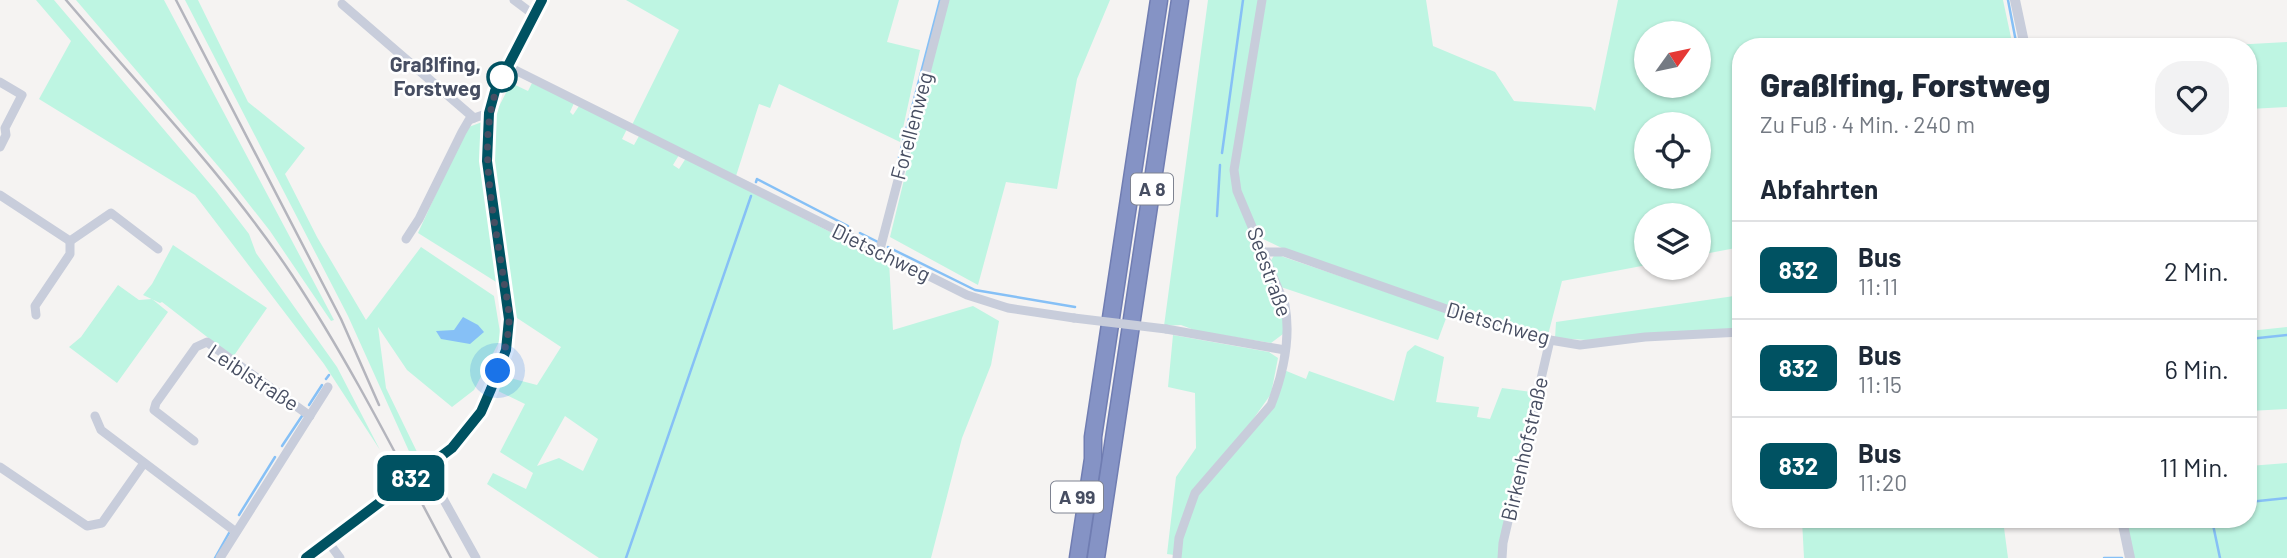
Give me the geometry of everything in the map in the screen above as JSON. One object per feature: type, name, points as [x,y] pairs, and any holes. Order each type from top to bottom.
[{"type":"highway","name":"A 8","points":[[1078,558],[1093,459],[1093,436],[1159,0]]},
{"type":"highway","name":"A 8","points":[[1096,558],[1180,0]]},
{"type":"highway","name":"A 99","points":[[1067,558],[1084,458],[1093,436]]},
{"type":"street","points":[[514,0],[534,15]]},
{"type":"street","points":[[306,558],[452,448],[481,412],[506,350],[509,319],[487,161],[489,113],[495,91],[542,0]]},
{"type":"street","name":"Forellenweg","points":[[878,253],[945,0]]},
{"type":"street","name":"Seestraße","points":[[1177,558],[1179,538],[1195,493],[1271,405],[1278,388],[1285,350],[1288,324],[1285,305],[1237,191],[1234,170],[1262,0]]},
{"type":"street","points":[[2015,0],[2023,38]]},
{"type":"street","points":[[342,4],[474,118]]},
{"type":"street","name":"Dietschweg","points":[[507,66],[967,295],[1008,307],[1166,329],[1285,350]]},
{"type":"street","points":[[0,82],[22,95],[5,128],[6,135],[0,146]]},
{"type":"street","points":[[405,239],[419,219],[469,120],[489,113]]},
{"type":"street","points":[[0,195],[70,241]]},
{"type":"street","points":[[70,241],[111,213],[158,248]]},
{"type":"street","points":[[36,314],[36,306],[70,254],[70,241]]},
{"type":"street","name":"Dietschweg","points":[[1264,252],[1284,252],[1492,325],[1550,340],[1580,345],[1645,337],[1732,332]]},
{"type":"street","name":"Birkenhofstraße","points":[[1502,558],[1550,340]]},
{"type":"street","name":"Leiblstraße","points":[[194,441],[154,410],[156,403],[196,347],[207,342],[310,416]]},
{"type":"street","points":[[220,558],[328,387]]},
{"type":"street","points":[[95,416],[101,430],[236,532]]},
{"type":"street","points":[[0,467],[88,526],[95,526],[102,523],[144,463]]},
{"type":"street","points":[[426,468],[476,558]]},
{"type":"street","points":[[2124,528],[2130,558]]},
{"type":"street","points":[[328,543],[340,558]]},
{"type":"green space","points":[[36,0],[54,0],[216,191],[249,234],[256,253],[337,367],[380,450],[324,364],[195,195],[39,99],[71,41]]},
{"type":"green space","points":[[76,0],[164,0],[334,320],[331,321],[270,231],[230,180]]},
{"type":"green space","points":[[185,0],[198,0],[248,102],[305,148],[285,174],[317,237],[366,320],[421,247],[494,296],[501,338],[474,390],[452,407],[407,370],[378,327],[386,388],[418,454],[420,466],[417,469],[348,316]]},
{"type":"green space","points":[[626,0],[899,0],[887,42],[920,50],[900,142],[779,84],[770,108],[759,104],[736,176],[632,125],[679,30]]},
{"type":"green space","points":[[948,0],[1110,0],[1077,79],[1057,189],[1006,182],[978,285],[890,237]]},
{"type":"green space","points":[[1208,0],[1259,0],[1230,172],[1286,322],[1283,334],[1271,343],[1197,331],[1181,325],[1164,326]]},
{"type":"green space","points":[[1266,0],[1426,0],[1433,46],[1495,72],[1514,101],[1591,107],[1595,111],[1618,0],[2003,0],[2011,38],[1732,38],[1732,249],[1711,253],[1711,203],[1634,203],[1634,267],[1562,281],[1548,335],[1493,322],[1288,251],[1259,237],[1243,203],[1236,171]]},
{"type":"green space","points":[[2287,42],[2287,107],[2257,109],[2257,44]]},
{"type":"green space","points":[[511,83],[528,91],[532,83],[574,103],[570,112],[573,115],[579,106],[627,129],[622,139],[634,145],[639,136],[679,155],[673,165],[679,169],[686,158],[889,262],[893,330],[973,306],[999,321],[991,365],[962,438],[931,558],[599,558],[487,484],[493,473],[526,489],[533,473],[500,452],[525,404],[498,391],[502,376],[537,385],[561,347],[514,316],[509,290],[418,233],[466,128],[493,118]],"holes":[[[565,416],[598,439],[583,471],[559,458],[537,466]]]},
{"type":"green space","points":[[173,245],[267,308],[233,357],[162,302],[143,295]]},
{"type":"green space","points":[[1275,254],[1448,313],[1438,340],[1281,287],[1270,262]]},
{"type":"green space","points":[[118,285],[139,300],[152,299],[168,312],[117,383],[69,347],[81,337]]},
{"type":"green space","points":[[1732,296],[1732,330],[1587,340],[1555,338],[1556,322]]},
{"type":"green space","points":[[2287,327],[2287,409],[2257,411],[2257,330]]},
{"type":"green space","points":[[1173,335],[1269,352],[1278,358],[1271,394],[1232,449],[1270,407],[1284,370],[1306,379],[1309,371],[1394,401],[1407,352],[1415,345],[1444,357],[1436,402],[1479,407],[1477,417],[1490,419],[1502,388],[1532,392],[1531,414],[1499,558],[1181,558],[1167,554],[1176,477],[1196,448],[1195,393],[1168,387]]},
{"type":"green space","points":[[2287,463],[2287,558],[2132,558],[2126,528],[2257,528],[2257,465]]},
{"type":"green space","points":[[1802,528],[2004,528],[2008,558],[1804,558]]},
{"type":"water","points":[[463,317],[478,325],[484,332],[470,344],[441,339],[436,331],[454,330]]},
{"type":"waterway","points":[[899,157],[940,0]]},
{"type":"waterway","points":[[1222,153],[1243,0]]},
{"type":"waterway","points":[[2008,0],[2015,38]]},
{"type":"waterway","points":[[1217,216],[1220,165]]},
{"type":"waterway","points":[[756,182],[757,179],[848,226]]},
{"type":"waterway","points":[[626,558],[751,196]]},
{"type":"waterway","points":[[860,233],[878,242]]},
{"type":"waterway","points":[[888,247],[975,290],[1075,307]]},
{"type":"waterway","points":[[2257,338],[2287,335]]},
{"type":"waterway","points":[[326,379],[329,375]]},
{"type":"waterway","points":[[309,405],[322,385]]},
{"type":"waterway","points":[[282,446],[302,416]]},
{"type":"waterway","points":[[239,515],[275,457]]},
{"type":"waterway","points":[[2257,501],[2287,498]]},
{"type":"waterway","points":[[2214,528],[2220,558]]},
{"type":"waterway","points":[[215,558],[229,533]]},
{"type":"waterway","points":[[2104,558],[2122,558]]},
{"type":"railway","points":[[66,0],[212,169],[292,275],[355,379],[451,558]]},
{"type":"railway","points":[[176,0],[341,319],[379,405]]},
{"type":"bus line","name":"832","points":[[306,558],[452,448],[481,412],[491,389],[506,350],[509,319],[487,161],[489,113],[495,91],[542,0]]},
{"type":"place","name":"Graßlfing, Forstweg","points":[[502,77]]},
{"type":"route","points":[[498,371],[506,350],[509,319],[487,161],[489,113],[502,77]]}]
